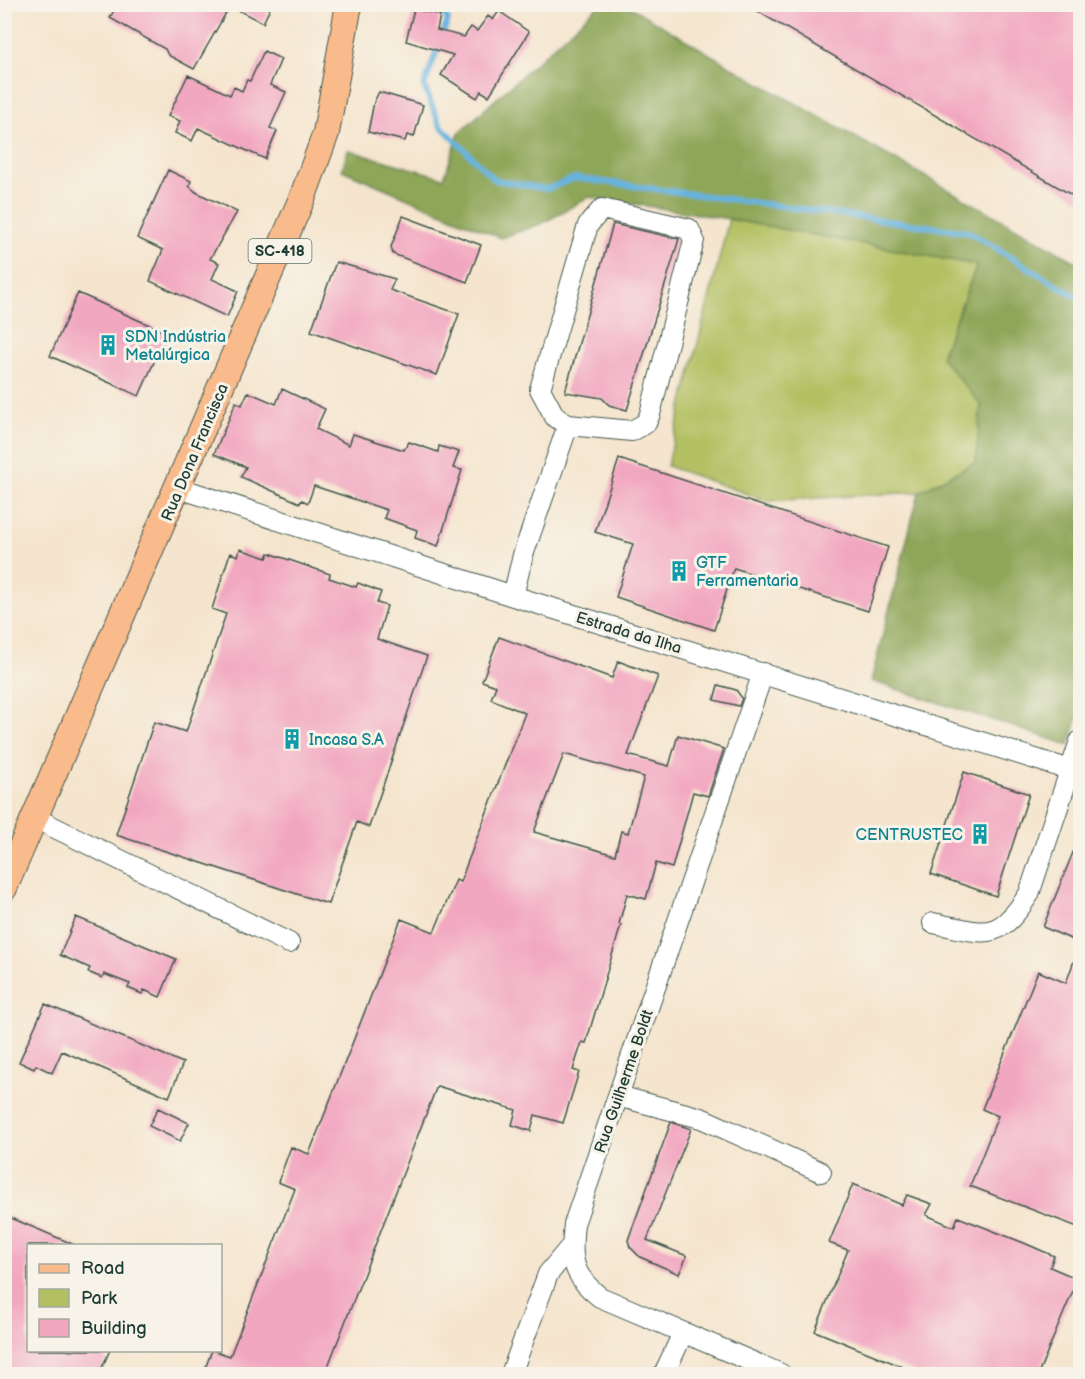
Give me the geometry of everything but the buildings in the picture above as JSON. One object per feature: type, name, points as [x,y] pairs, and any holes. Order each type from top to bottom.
[{"type":"main road","name":"Rua Dona Francisca","points":[[4,888],[280,252],[318,154],[336,85],[349,4]]},
{"type":"street","points":[[608,209],[688,229],[694,240],[646,423],[632,431],[568,425],[555,417],[540,389],[588,225],[596,213],[608,209]]},
{"type":"street","points":[[513,596],[523,555],[568,425]]},
{"type":"street","name":"Estrada da Ilha","points":[[179,488],[513,596],[1076,771]]},
{"type":"street","name":"Rua Guilherme Boldt","points":[[763,673],[574,1224],[572,1245],[574,1267],[584,1285],[600,1298],[781,1374]]},
{"type":"street","points":[[933,923],[987,934],[1002,927],[1016,914],[1029,894],[1076,771],[1080,741]]},
{"type":"street","points":[[35,818],[289,943]]},
{"type":"street","points":[[618,1096],[701,1118],[821,1172]]},
{"type":"street","points":[[511,1374],[548,1274],[572,1245]]},
{"type":"street","points":[[664,1374],[683,1333]]},
{"type":"green space","points":[[599,5],[627,5],[740,72],[1080,264],[1080,710],[1069,745],[871,681],[919,492],[976,462],[981,405],[941,357],[977,265],[729,219],[589,197],[543,223],[501,238],[342,170],[348,150],[444,178],[459,133]]},
{"type":"green space","points":[[729,219],[977,265],[941,356],[981,405],[976,462],[919,492],[767,501],[667,466]]},
{"type":"waterway","points":[[437,4],[448,20],[424,86],[440,125],[495,180],[547,189],[575,178],[969,232],[1080,299]]},
{"type":"place","name":"SDN Indústria Metalúrgica","points":[[108,345]]},
{"type":"place","name":"GTF Ferramentaria","points":[[679,571]]},
{"type":"place","name":"Incasa S.A","points":[[292,739]]},
{"type":"place","name":"CENTRUSTEC","points":[[980,834]]}]
